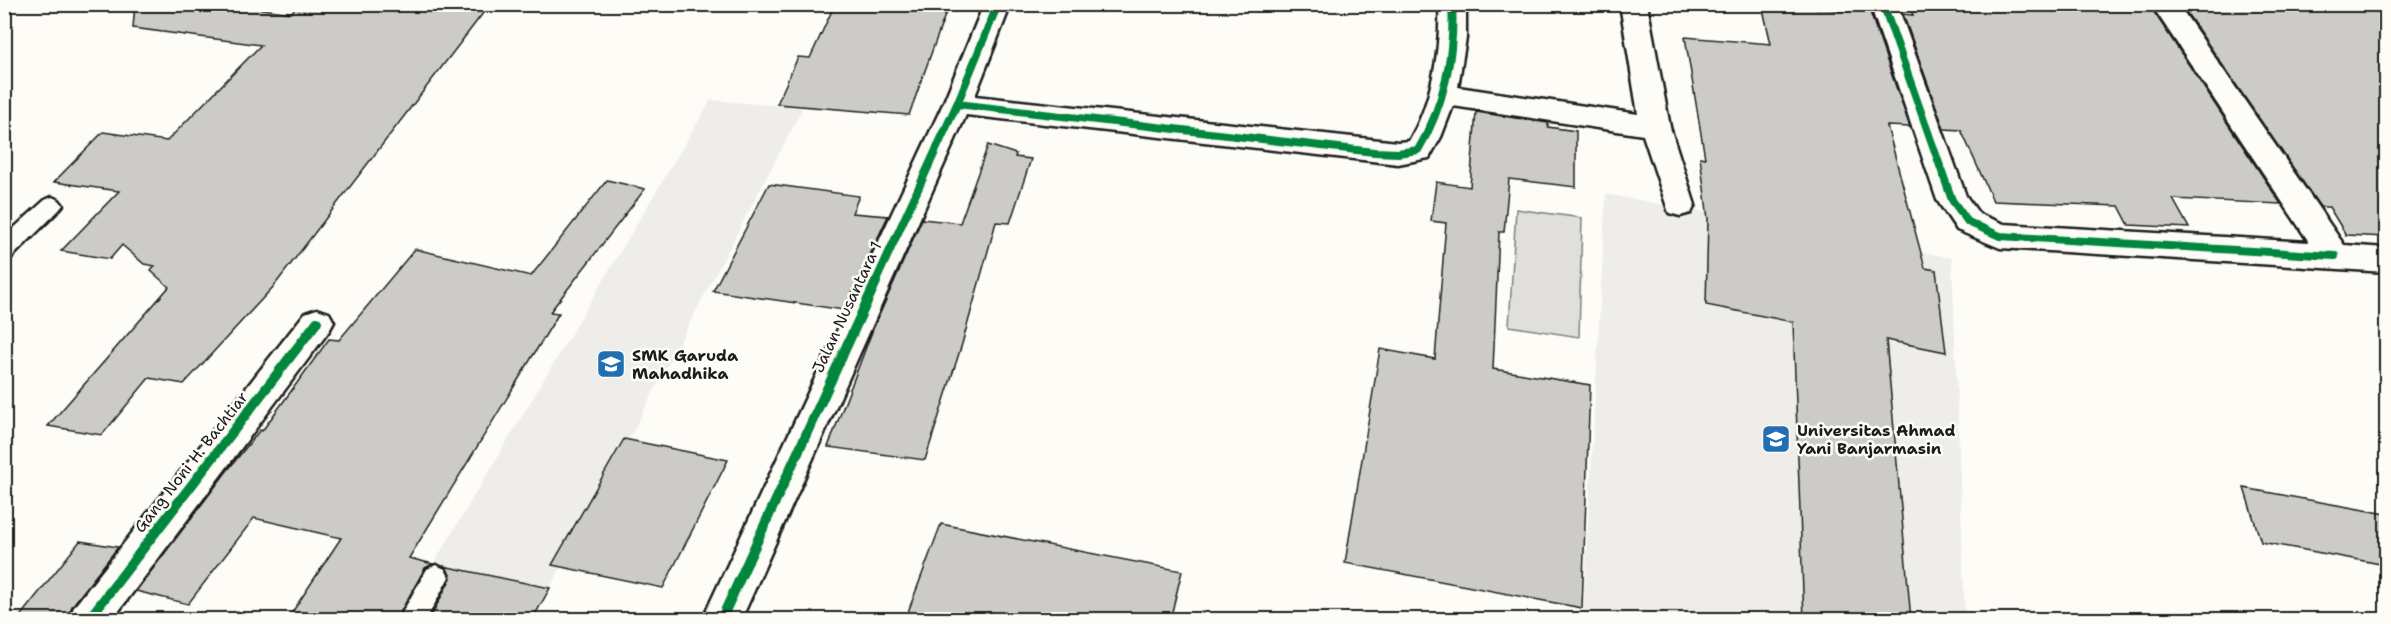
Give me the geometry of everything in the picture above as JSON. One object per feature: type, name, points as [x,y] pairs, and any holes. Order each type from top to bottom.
[{"type":"street","name":"Jalan Nusantara 1","points":[[721,620],[957,104],[998,4]]},
{"type":"street","points":[[957,104],[1398,153],[1418,150],[1427,138],[1442,94],[1454,22],[1452,4]]},
{"type":"street","points":[[1633,4],[1655,127],[1680,204]]},
{"type":"street","points":[[1883,4],[1952,200],[1968,222],[2000,236],[2386,260]]},
{"type":"street","points":[[2164,4],[2335,256]]},
{"type":"street","points":[[1442,94],[1655,127]]},
{"type":"street","name":"Gang Noni H. Bachtiar","points":[[88,620],[318,322]]},
{"type":"lane","points":[[4,251],[52,205]]},
{"type":"lane","points":[[411,620],[436,577]]},
{"type":"shaded area","name":"SMK Garuda Mahadhika","points":[[711,100],[803,108],[534,619],[400,620]]},
{"type":"shaded area","name":"Universitas Ahmad Yani Banjarmasin","points":[[1606,194],[1952,258],[1965,619],[1583,620]]},
{"type":"shaded area","points":[[1516,209],[1582,218],[1579,337],[1509,326]]},
{"type":"building","points":[[135,4],[228,4],[291,13],[299,4],[490,4],[274,286],[184,384],[149,378],[102,435],[48,426],[169,287],[151,271],[155,266],[144,264],[122,245],[110,259],[61,251],[119,191],[54,182],[103,132],[167,141],[261,45],[133,28]]},
{"type":"building","points":[[835,4],[949,4],[909,115],[777,104],[798,57],[810,58]]},
{"type":"building","points":[[1908,4],[1992,4],[1994,9],[2152,9],[2281,204],[2173,199],[2189,228],[2129,225],[2119,206],[1993,201],[1961,130],[1944,129],[1903,14],[1913,15]]},
{"type":"building","points":[[2198,4],[2386,4],[2386,237],[2346,235],[2329,207],[2320,207],[2184,9],[2201,9]]},
{"type":"building","points":[[1762,5],[1870,12],[1910,127],[1887,126],[1925,268],[1936,270],[1946,352],[1886,340],[1911,620],[1804,620],[1793,322],[1706,305],[1708,219],[1700,157],[1705,158],[1685,37],[1771,44]]},
{"type":"building","points":[[1476,112],[1548,123],[1548,127],[1576,131],[1576,187],[1509,179],[1504,232],[1499,232],[1493,369],[1590,385],[1582,608],[1345,563],[1380,349],[1435,359],[1446,223],[1431,221],[1436,182],[1470,187]]},
{"type":"building","points":[[988,145],[1016,154],[1015,157],[1031,159],[1010,223],[996,222],[962,344],[925,460],[828,447],[873,329],[922,219],[960,223]]},
{"type":"building","points":[[607,180],[645,189],[550,312],[559,313],[409,558],[433,564],[425,568],[396,620],[287,620],[341,538],[254,518],[188,604],[136,591],[227,471],[260,430],[262,431],[329,339],[339,340],[415,249],[531,276]]},
{"type":"building","points":[[769,184],[859,196],[852,213],[888,216],[844,310],[713,291]]},
{"type":"building","points":[[624,439],[728,460],[663,588],[552,565]]},
{"type":"building","points":[[2244,488],[2386,514],[2386,565],[2261,542]]},
{"type":"building","points":[[941,524],[1182,571],[1170,620],[905,620]]},
{"type":"building","points":[[80,541],[118,547],[72,606],[67,620],[17,620]]},
{"type":"building","points":[[443,566],[550,588],[532,620],[429,620],[451,578],[447,568]]},
{"type":"cycle path","points":[[721,620],[957,104],[998,4]]},
{"type":"cycle path","points":[[957,104],[1374,152],[1398,153],[1418,150],[1433,120],[1445,80],[1452,38],[1452,4]]},
{"type":"cycle path","points":[[1883,4],[1952,200],[1968,222],[2000,236],[2335,256]]},
{"type":"cycle path","points":[[88,620],[317,322]]},
{"type":"place","name":"SMK Garuda Mahadhika","points":[[611,364]]},
{"type":"place","name":"Universitas Ahmad Yani Banjarmasin","points":[[1776,439]]}]
